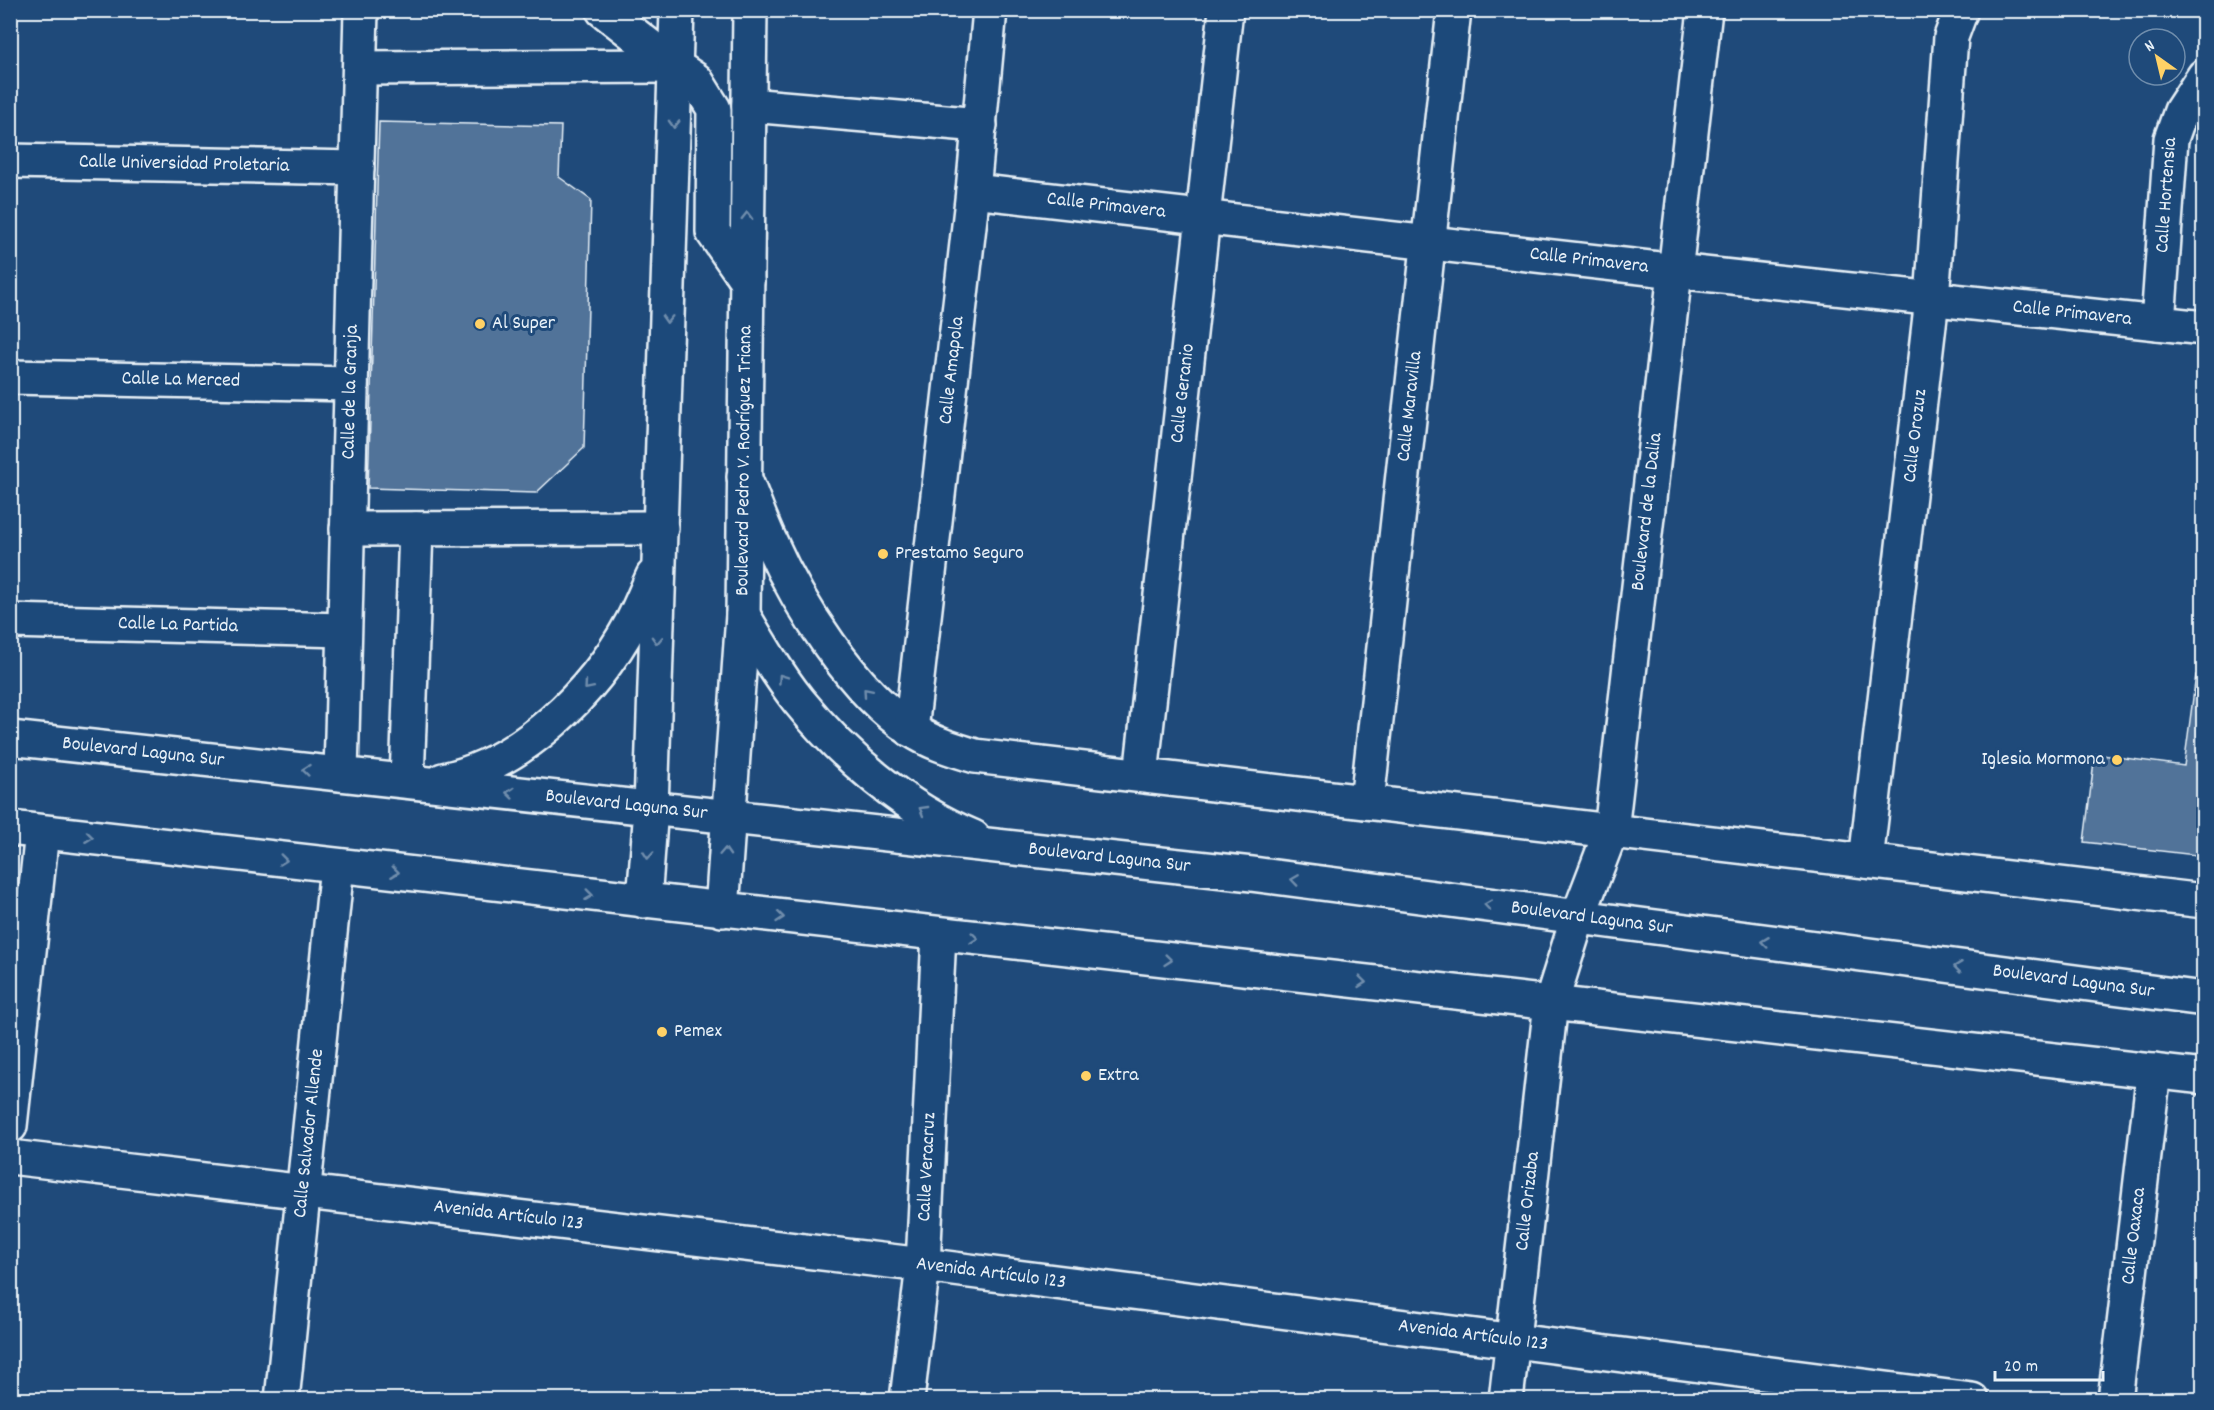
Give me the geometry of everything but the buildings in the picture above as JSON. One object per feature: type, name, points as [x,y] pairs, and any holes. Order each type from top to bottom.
[{"type":"street","name":"Calle de la Granja","points":[[340,774],[361,10]]},
{"type":"street","points":[[603,10],[696,80],[714,109],[713,232],[747,281]]},
{"type":"street","points":[[644,901],[651,808],[677,10]]},
{"type":"street","name":"Boulevard Pedro V. Rodríguez Triana","points":[[722,910],[743,615],[750,10]]},
{"type":"street","name":"Calle Amapola","points":[[911,730],[973,191],[990,10]]},
{"type":"street","name":"Calle Geranio","points":[[1141,775],[1226,10]]},
{"type":"street","name":"Calle Maravilla","points":[[1367,802],[1454,10]]},
{"type":"street","name":"Boulevard de la Dalia","points":[[1551,1003],[1578,917],[1611,831],[1705,10]]},
{"type":"street","name":"Calle Orozuz","points":[[1866,861],[1932,299],[1951,37],[1961,10]]},
{"type":"street","points":[[360,68],[675,66]]},
{"type":"street","name":"Calle Hortensia","points":[[2158,323],[2172,139],[2181,111],[2204,76]]},
{"type":"street","points":[[749,105],[980,125]]},
{"type":"street","name":"Calle Universidad Proletaria","points":[[10,161],[357,168]]},
{"type":"street","name":"Calle Primavera","points":[[973,191],[1676,272],[2204,328]]},
{"type":"street","name":"Calle La Merced","points":[[10,377],[351,384]]},
{"type":"street","points":[[744,477],[770,542],[795,588],[836,653],[875,701],[911,730],[938,744],[975,756],[2204,901]]},
{"type":"street","points":[[347,529],[661,528]]},
{"type":"street","points":[[416,529],[417,782],[464,776],[495,762],[550,725],[590,684],[632,623],[659,563]]},
{"type":"street","points":[[743,615],[767,656],[797,699],[839,745],[870,773],[912,804],[958,831],[994,846]]},
{"type":"street","name":"Calle La Partida","points":[[10,621],[344,630]]},
{"type":"street","name":"Boulevard Laguna Sur","points":[[10,738],[1252,874],[2204,999]]},
{"type":"street","points":[[10,828],[2204,1077]]},
{"type":"street","points":[[10,1126],[42,832]]},
{"type":"street","name":"Calle Salvador Allende","points":[[282,1400],[337,866]]},
{"type":"street","name":"Calle Veracruz","points":[[907,1400],[923,1265],[939,934]]},
{"type":"street","name":"Calle Orizaba","points":[[1506,1400],[1551,1003]]},
{"type":"street","name":"Calle Oaxaca","points":[[2115,1400],[2154,1071]]},
{"type":"street","name":"Avenida Artículo 123","points":[[10,1157],[923,1265],[1972,1400]]},
{"type":"place","name":"Al Super","points":[[480,324]]},
{"type":"place","name":"Prestamo Seguro","points":[[883,554]]},
{"type":"place","name":"Iglesia Mormona","points":[[2117,760]]},
{"type":"place","name":"Pemex","points":[[662,1032]]},
{"type":"place","name":"Extra","points":[[1086,1076]]}]
